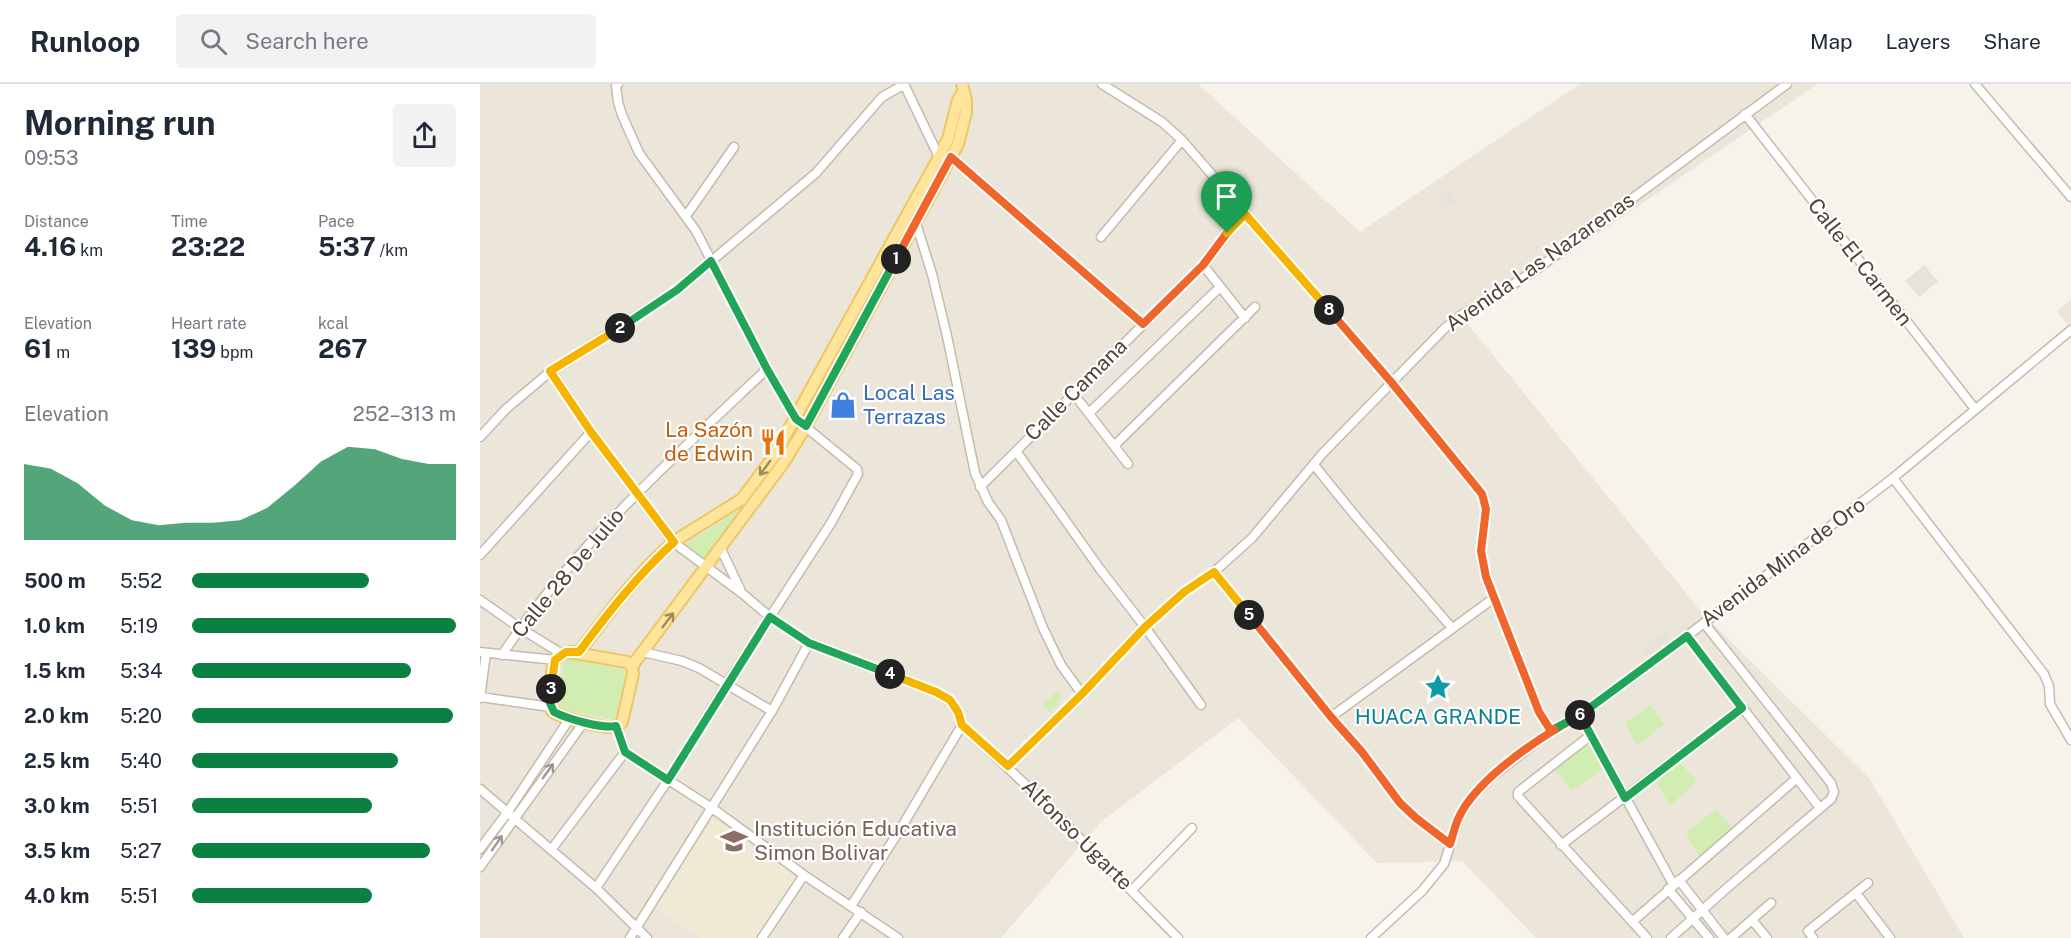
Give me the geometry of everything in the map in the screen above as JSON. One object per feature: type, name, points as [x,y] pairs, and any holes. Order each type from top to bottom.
[{"type":"main road","points":[[579,652],[621,597],[651,563],[674,542],[742,499],[774,456],[948,140],[963,87]]},
{"type":"main road","points":[[632,666],[721,549],[778,470],[806,426],[958,144],[966,112],[963,87]]},
{"type":"main road","points":[[579,652],[627,662],[632,666],[633,674],[622,722],[616,726],[609,727],[570,718],[557,714],[550,707],[559,657],[579,652]]},
{"type":"street","points":[[596,888],[668,780],[726,685],[831,523],[858,476],[857,469],[796,419],[767,369],[696,231],[639,153],[622,115],[616,84]]},
{"type":"street","points":[[480,438],[506,408],[550,371],[677,290],[816,174],[882,97],[904,84],[939,157]]},
{"type":"street","points":[[1102,84],[1162,122],[1182,140],[1392,383],[1482,494],[1486,509],[1481,551],[1486,577],[1539,712],[1551,731]]},
{"type":"street","name":"Avenida Las Nazarenas","points":[[1008,766],[1082,694],[1145,627],[1184,592],[1214,572],[1252,538],[1314,465],[1454,320],[1537,268],[1787,84]]},
{"type":"street","points":[[1975,84],[2071,197]]},
{"type":"street","name":"Calle El Carmen","points":[[1745,114],[1975,409]]},
{"type":"street","points":[[1101,237],[1182,140]]},
{"type":"street","points":[[686,216],[734,147]]},
{"type":"street","points":[[951,157],[1143,324]]},
{"type":"street","points":[[910,212],[916,222],[933,274],[948,336],[975,473],[980,487],[1000,520],[1043,628],[1061,665],[1082,694]]},
{"type":"street","name":"Calle Camana","points":[[980,487],[1203,265],[1236,222],[1245,214]]},
{"type":"street","points":[[1203,265],[1245,318]]},
{"type":"street","points":[[1089,413],[1220,287]]},
{"type":"street","points":[[1114,446],[1256,307]]},
{"type":"street","name":"Avenida Mina de Oro","points":[[1371,938],[1429,882],[1444,864],[1459,817],[1473,795],[1493,776],[1551,731],[1580,715],[1687,636],[1893,478],[2071,330]]},
{"type":"street","name":"Calle 28 De Julio","points":[[502,655],[519,628],[549,591],[636,493],[767,369]]},
{"type":"street","name":"Alfonso Ugarte","points":[[550,371],[591,432],[674,542],[770,617],[809,643],[936,692],[950,700],[958,712],[962,725],[1008,766],[1178,938]]},
{"type":"street","points":[[1080,402],[1128,464]]},
{"type":"street","points":[[480,555],[591,432]]},
{"type":"street","points":[[1016,451],[1201,705]]},
{"type":"street","points":[[1314,465],[1452,628]]},
{"type":"street","points":[[1893,478],[2044,674],[2049,686],[2050,704],[2071,740]]},
{"type":"street","points":[[721,549],[743,594]]},
{"type":"street","points":[[1214,572],[1331,717],[1368,759],[1400,803],[1450,844]]},
{"type":"street","points":[[1331,717],[1494,598]]},
{"type":"street","points":[[480,600],[559,657]]},
{"type":"street","points":[[1671,938],[1833,796],[1833,786],[1704,623]]},
{"type":"street","points":[[1687,636],[1820,808]]},
{"type":"street","points":[[630,938],[772,711],[809,643]]},
{"type":"street","points":[[644,652],[682,661],[699,668],[772,711]]},
{"type":"street","points":[[550,707],[480,697],[483,653],[559,657]]},
{"type":"street","points":[[1561,845],[1742,708]]},
{"type":"street","points":[[1580,715],[1673,884],[1709,938]]},
{"type":"street","points":[[480,867],[570,718]]},
{"type":"street","points":[[480,849],[511,816],[584,722]]},
{"type":"street","points":[[851,906],[901,828],[962,725]]},
{"type":"street","points":[[616,726],[625,752],[712,808],[804,875],[898,938]]},
{"type":"street","points":[[1591,735],[1518,792],[1518,796],[1647,938]]},
{"type":"street","points":[[551,850],[625,752]]},
{"type":"street","points":[[1632,922],[1797,778]]},
{"type":"street","points":[[480,789],[596,888],[648,938]]},
{"type":"street","points":[[1132,890],[1192,828]]},
{"type":"street","points":[[762,938],[804,875]]},
{"type":"street","points":[[1813,938],[1808,932],[1868,883]]},
{"type":"street","points":[[1673,884],[1703,909],[1724,938]]},
{"type":"street","points":[[1856,893],[1890,938]]},
{"type":"street","points":[[1731,938],[1771,903]]},
{"type":"street","points":[[843,938],[861,912]]},
{"type":"street","points":[[1752,920],[1767,938]]},
{"type":"shaded area","points":[[480,84],[1198,84],[1360,232],[1580,84],[1815,84],[1467,323],[1704,615],[1869,778],[1964,938],[1536,938],[1462,861],[1377,863],[1238,718],[1101,822],[1001,938],[480,938]]},
{"type":"shaded area","points":[[1447,191],[1456,201],[1444,211],[1436,201]]},
{"type":"shaded area","points":[[1924,265],[1938,281],[1919,297],[1905,281]]},
{"type":"shaded area","points":[[2071,299],[2071,329],[2057,311]]},
{"type":"shaded area","points":[[1665,631],[1670,637],[1646,656],[1641,649]]},
{"type":"shaded area","points":[[709,816],[798,876],[757,938],[699,938],[653,907]]},
{"type":"green space","points":[[745,506],[705,560],[683,546]]},
{"type":"green space","points":[[570,659],[623,669],[627,675],[619,715],[614,720],[560,709],[556,703],[564,663]]},
{"type":"green space","points":[[1058,691],[1062,695],[1060,701],[1049,712],[1042,705]]},
{"type":"green space","points":[[1650,705],[1664,724],[1637,746],[1625,723]]},
{"type":"green space","points":[[1589,741],[1604,768],[1572,791],[1554,769]]},
{"type":"green space","points":[[1680,763],[1697,781],[1670,806],[1656,782]]},
{"type":"green space","points":[[1716,809],[1733,828],[1699,857],[1686,833]]},
{"type":"place","name":"Local Las Terrazas","points":[[843,405]]},
{"type":"place","name":"La Sazón de Edwin","points":[[773,442]]},
{"type":"place","name":"HUACA GRANDE","points":[[1438,687]]},
{"type":"place","name":"Institución Educativa Simon Bolivar","points":[[734,841]]},
{"type":"route","points":[[1227,233],[1203,265],[1143,324],[951,157],[806,426],[796,419],[767,369],[711,261],[677,290],[550,371],[591,432],[658,524],[674,542],[651,563],[621,597],[579,652],[566,652],[555,660],[550,703],[552,710],[557,714],[584,722],[613,728],[616,726],[625,752],[668,780],[770,617],[809,643],[936,692],[950,700],[958,712],[962,725],[1008,766],[1082,694],[1145,627],[1184,592],[1214,572],[1387,783],[1400,803],[1450,844],[1459,817],[1473,795],[1493,776],[1551,731],[1580,715],[1687,636],[1742,708],[1625,798],[1580,715],[1551,731],[1539,712],[1486,577],[1481,551],[1486,509],[1482,494],[1392,383],[1245,214],[1227,233]]}]
